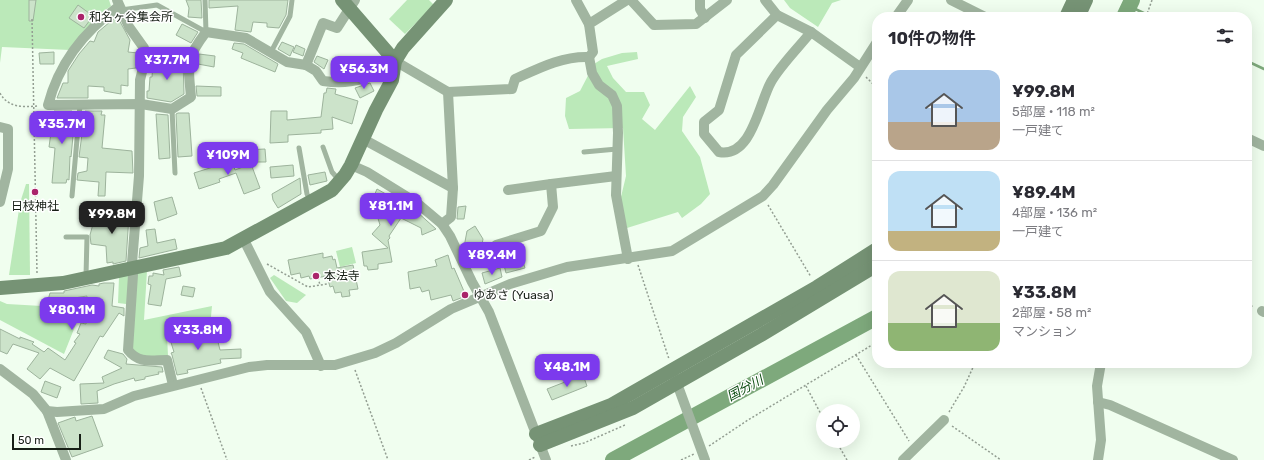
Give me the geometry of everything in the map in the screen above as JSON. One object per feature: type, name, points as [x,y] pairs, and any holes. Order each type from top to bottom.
[{"type":"street","points":[[173,385],[167,360],[141,361],[133,356],[128,350],[133,268],[132,263],[137,218],[141,104],[140,80],[146,56],[144,48],[129,27],[119,5],[101,19],[76,47],[54,84],[48,105],[141,104],[172,110],[191,97],[188,60],[193,49],[206,32],[246,38],[287,62],[306,65],[316,71],[323,81],[342,84],[353,82],[381,72],[395,61],[403,48],[446,0]]},
{"type":"street","points":[[576,0],[589,24],[592,52],[589,57],[592,73],[599,85],[612,95],[617,106],[618,149],[616,206],[632,258]]},
{"type":"street","points":[[589,24],[627,0]]},
{"type":"street","points":[[631,0],[654,25],[696,24],[727,0]]},
{"type":"street","points":[[700,0],[700,9],[705,18]]},
{"type":"street","points":[[765,0],[777,15],[811,32],[860,67]]},
{"type":"street","points":[[900,12],[908,0]]},
{"type":"street","points":[[951,0],[975,12]]},
{"type":"street","points":[[1068,12],[1074,0]]},
{"type":"street","points":[[1080,12],[1086,0]]},
{"type":"street","points":[[306,65],[323,23],[337,28],[349,3],[395,61],[448,92],[512,89],[515,80],[563,58],[574,56],[589,57]]},
{"type":"street","points":[[777,15],[736,55],[719,110],[704,122],[704,134],[719,152],[727,154],[733,151],[751,133],[771,82],[811,32]]},
{"type":"street","points":[[47,411],[104,410],[134,396],[233,370],[267,365],[321,366],[352,361],[375,353],[396,343],[451,309],[480,296],[567,267],[672,251],[763,196],[773,185],[827,110],[854,78],[872,49]]},
{"type":"street","points":[[0,288],[42,286],[86,279],[226,248],[332,190],[351,165],[392,80],[395,61]]},
{"type":"street","points":[[442,224],[451,217],[453,188],[448,92]]},
{"type":"street","points":[[0,127],[8,129],[4,155],[8,169],[0,202]]},
{"type":"street","points":[[363,139],[453,188]]},
{"type":"street","points":[[1252,140],[1264,146]]},
{"type":"street","points":[[351,165],[367,172],[416,203],[442,224],[489,312],[546,460]]},
{"type":"street","points":[[508,190],[616,176]]},
{"type":"street","points":[[496,245],[541,232],[553,207],[551,184]]},
{"type":"street","points":[[243,238],[270,292],[306,332],[321,366]]},
{"type":"street","points":[[538,440],[633,408],[675,378],[872,252]]},
{"type":"street","points":[[675,378],[872,268]]},
{"type":"street","points":[[1098,460],[1101,440],[1098,402],[1100,368]]},
{"type":"street","points":[[0,369],[33,394],[47,411],[66,460]]},
{"type":"street","points":[[675,378],[703,452]]},
{"type":"street","points":[[1098,402],[1110,405],[1233,460]]},
{"type":"street","points":[[903,460],[944,420]]},
{"type":"lane","points":[[205,0],[206,32]]},
{"type":"lane","points":[[271,52],[290,16],[292,0]]},
{"type":"lane","points":[[119,5],[157,5],[206,32]]},
{"type":"lane","points":[[72,196],[80,105]]},
{"type":"lane","points":[[172,110],[175,173]]},
{"type":"lane","points":[[323,147],[332,172],[340,181]]},
{"type":"lane","points":[[299,148],[307,194],[311,201]]},
{"type":"lane","points":[[584,152],[618,149]]},
{"type":"lane","points":[[66,237],[87,237],[86,279]]},
{"type":"path","points":[[1148,12],[1152,0]]},
{"type":"path","points":[[32,19],[36,268]]},
{"type":"path","points":[[860,67],[863,74],[872,83]]},
{"type":"path","points":[[0,93],[9,104],[17,106],[48,105]]},
{"type":"path","points":[[763,196],[817,287]]},
{"type":"path","points":[[251,252],[273,268],[308,287],[327,284]]},
{"type":"path","points":[[632,258],[675,378]]},
{"type":"path","points":[[317,274],[320,285]]},
{"type":"path","points":[[681,460],[703,452],[748,420],[872,345]]},
{"type":"path","points":[[856,355],[914,449]]},
{"type":"path","points":[[352,361],[388,460]]},
{"type":"path","points":[[973,368],[964,387],[944,420],[1001,460]]},
{"type":"path","points":[[198,379],[227,460]]},
{"type":"path","points":[[806,385],[816,404]]},
{"type":"path","points":[[840,448],[847,460]]},
{"type":"green space","points":[[0,0],[109,0],[111,6],[100,14],[70,50],[2,47],[0,63]]},
{"type":"green space","points":[[407,0],[429,0],[434,5],[405,34],[389,19]]},
{"type":"green space","points":[[784,0],[841,0],[832,3],[818,27],[790,8]]},
{"type":"green space","points":[[637,52],[638,59],[607,66],[613,78],[626,92],[644,92],[650,105],[642,119],[655,130],[690,86],[696,97],[683,117],[682,131],[700,157],[710,194],[701,204],[682,218],[678,212],[627,228],[620,201],[626,176],[623,128],[569,129],[565,116],[566,98],[580,91],[594,64],[602,59],[622,53]]},
{"type":"green space","points":[[26,184],[29,184],[30,275],[9,275],[20,203]]},
{"type":"green space","points":[[352,247],[356,263],[340,267],[336,251]]},
{"type":"green space","points":[[147,271],[144,320],[212,306],[210,327],[167,335],[168,356],[142,358],[130,349],[134,305],[118,303],[119,277]]},
{"type":"green space","points":[[274,275],[306,295],[297,303],[286,301],[270,278]]},
{"type":"green space","points":[[0,301],[7,304],[42,306],[76,324],[64,354],[0,320]]},
{"type":"building","points":[[29,0],[36,0],[33,21],[29,21]]},
{"type":"building","points":[[186,0],[201,0],[202,18],[188,17],[189,8]]},
{"type":"building","points":[[209,0],[288,0],[286,15],[279,28],[267,27],[267,23],[253,22],[251,32],[235,30],[238,6],[209,8]]},
{"type":"building","name":"和名ヶ谷集会所","points":[[78,5],[93,16],[84,28],[69,18]]},
{"type":"building","points":[[117,16],[130,40],[128,52],[138,53],[136,68],[128,69],[128,86],[121,85],[121,94],[104,91],[104,87],[88,86],[88,98],[57,98],[63,83],[68,83],[68,71],[79,54],[90,41],[94,42],[98,32]]},
{"type":"building","points":[[182,24],[198,32],[191,43],[176,35]]},
{"type":"building","points":[[282,42],[294,47],[290,56],[278,49]]},
{"type":"building","points":[[234,43],[244,44],[278,64],[275,72],[241,58],[243,53],[232,49]]},
{"type":"building","points":[[296,45],[305,49],[303,56],[293,52]]},
{"type":"building","points":[[54,52],[54,64],[40,64],[39,53]]},
{"type":"building","points":[[199,54],[215,56],[214,67],[198,64]]},
{"type":"building","points":[[317,56],[328,60],[324,69],[314,62]]},
{"type":"building","points":[[174,59],[183,60],[184,94],[171,102],[147,98],[150,77],[152,77],[153,63],[173,63]]},
{"type":"building","points":[[370,83],[374,91],[360,98],[355,88]]},
{"type":"building","points":[[196,86],[221,87],[221,96],[197,96]]},
{"type":"building","points":[[327,88],[336,89],[335,94],[358,101],[352,124],[332,117],[333,129],[321,130],[321,133],[288,135],[288,142],[270,143],[271,111],[287,111],[287,120],[321,117],[324,93],[326,93]]},
{"type":"building","points":[[54,111],[72,111],[73,136],[69,180],[67,179],[66,183],[52,183],[55,148],[49,147]]},
{"type":"building","points":[[85,111],[102,111],[101,115],[105,115],[102,148],[132,151],[133,173],[106,172],[105,196],[98,196],[99,182],[77,180],[78,173],[87,171],[88,158],[79,157]]},
{"type":"building","points":[[189,113],[192,156],[178,157],[176,114]]},
{"type":"building","points":[[156,114],[168,115],[170,158],[159,159]]},
{"type":"building","points":[[265,149],[266,162],[246,162],[246,150]]},
{"type":"building","points":[[232,161],[235,170],[251,164],[260,188],[244,194],[236,173],[219,179],[220,182],[199,189],[194,173]]},
{"type":"building","points":[[293,165],[294,176],[271,178],[270,167]]},
{"type":"building","points":[[325,172],[327,181],[310,185],[308,175]]},
{"type":"building","points":[[300,178],[301,194],[278,208],[273,200],[272,194]]},
{"type":"building","points":[[377,189],[416,211],[436,229],[422,235],[421,228],[401,218],[388,240],[392,262],[378,264],[378,269],[368,270],[367,266],[364,266],[362,252],[388,248],[372,234],[380,225],[377,215],[382,208],[376,205],[374,196]]},
{"type":"building","points":[[172,197],[177,214],[158,221],[154,202]]},
{"type":"building","points":[[112,202],[115,215],[129,215],[126,261],[113,264],[113,262],[107,263],[106,246],[91,244],[90,235],[93,224],[106,225],[104,203]]},
{"type":"building","points":[[466,206],[464,219],[457,219],[458,207]]},
{"type":"building","points":[[475,226],[483,239],[481,250],[464,247],[467,231]]},
{"type":"building","points":[[155,229],[157,243],[175,239],[177,249],[139,258],[140,248],[148,246],[146,230]]},
{"type":"building","points":[[323,253],[323,258],[332,256],[333,260],[335,259],[337,268],[353,265],[358,289],[349,290],[350,296],[342,297],[341,292],[335,293],[333,286],[330,287],[327,276],[310,279],[309,276],[301,278],[300,273],[291,275],[288,260]]},
{"type":"building","points":[[448,255],[452,269],[454,268],[466,296],[453,301],[451,295],[431,300],[429,290],[422,292],[420,287],[410,289],[408,272],[437,266],[435,260]]},
{"type":"building","points":[[522,258],[525,268],[506,273],[504,265]]},
{"type":"building","points":[[179,267],[181,276],[166,279],[161,306],[148,304],[151,285],[148,284],[149,276],[153,276],[153,273],[164,275],[163,270]]},
{"type":"building","points":[[500,268],[502,277],[485,284],[482,273]]},
{"type":"building","points":[[114,283],[112,306],[124,308],[124,316],[119,313],[103,337],[100,336],[74,381],[50,368],[40,379],[27,369],[39,353],[13,344],[7,354],[0,351],[0,329],[20,339],[20,337],[34,342],[32,344],[44,352],[48,348],[65,360],[80,334],[77,333],[81,323],[86,324],[88,306],[85,305],[87,296],[68,299],[64,312],[46,307],[50,293],[64,293],[64,291],[92,285],[99,286],[99,284]]},
{"type":"building","points":[[183,286],[195,288],[193,297],[181,295]]},
{"type":"building","points":[[201,330],[213,330],[213,340],[218,342],[220,350],[241,349],[241,358],[220,359],[221,363],[187,370],[188,373],[177,375],[171,353],[174,352],[169,336]]},
{"type":"building","points":[[108,350],[123,354],[127,359],[126,364],[162,367],[163,372],[158,372],[159,374],[145,377],[145,379],[135,381],[134,378],[114,384],[97,391],[98,403],[81,404],[80,384],[104,383],[102,377],[122,368],[104,358]]},
{"type":"building","points":[[583,375],[587,386],[552,400],[547,389]]},
{"type":"building","points":[[45,381],[61,387],[57,398],[41,392]]},
{"type":"building","points":[[92,416],[103,446],[72,457],[58,423],[75,417],[76,421]]},
{"type":"waterway","name":"国分川","points":[[1126,12],[1132,0]]},
{"type":"waterway","points":[[1129,6],[1142,12]]},
{"type":"waterway","points":[[1252,63],[1264,69]]},
{"type":"waterway","name":"国分川","points":[[613,460],[872,320]]},
{"type":"place","name":"和名ヶ谷集会所","points":[[81,17]]},
{"type":"place","name":"日枝神社","points":[[35,192]]},
{"type":"place","name":"本法寺","points":[[316,276]]},
{"type":"place","name":"ゆあさ (Yuasa)","points":[[465,295]]}]
